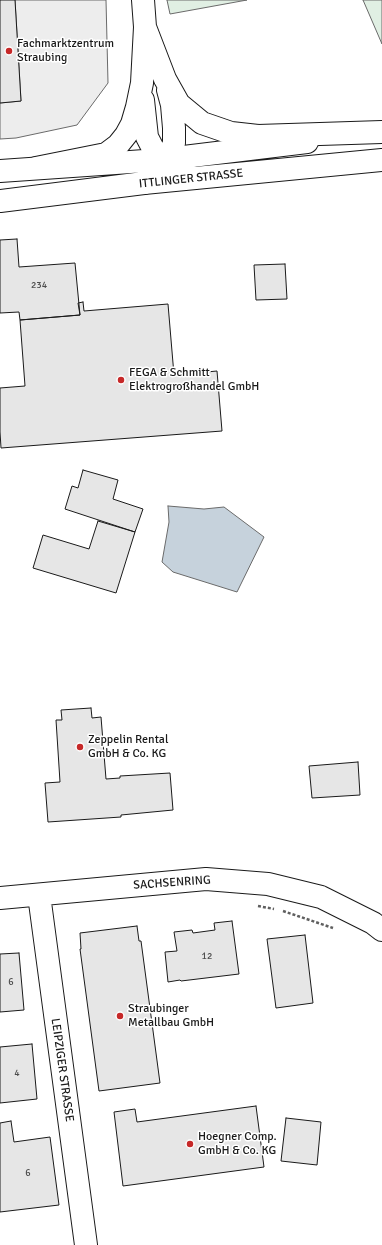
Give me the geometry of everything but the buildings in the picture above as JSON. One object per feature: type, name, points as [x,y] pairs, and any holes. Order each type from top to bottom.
[{"type":"main road","points":[[143,0],[145,27],[142,83],[147,137],[164,161],[174,170],[194,178]]},
{"type":"main road","points":[[144,183],[158,173],[174,143],[172,105],[165,79],[145,27]]},
{"type":"main road","points":[[165,79],[179,104],[196,119],[202,123],[231,133],[258,136],[382,132]]},
{"type":"main road","points":[[36,168],[106,154],[118,145],[132,124],[142,83]]},
{"type":"main road","name":"ITTLINGER STRASSE","points":[[0,172],[36,168],[164,161],[382,132]]},
{"type":"main road","name":"ITTLINGER STRASSE","points":[[0,201],[144,183],[382,160]]},
{"type":"main road","name":"SACHSENRING","points":[[0,898],[206,879],[268,884],[321,897],[373,923],[382,930]]},
{"type":"main road","name":"LEIPZIGER STRASSE","points":[[39,895],[86,1245]]},
{"type":"path","points":[[257,906],[280,910],[336,929]]},
{"type":"green space","points":[[167,0],[247,0],[170,14]]},
{"type":"green space","points":[[363,0],[382,0],[382,44]]},
{"type":"shaded area","name":"Fachmarktzentrum Straubing","points":[[15,0],[106,0],[108,83],[77,125],[16,138],[0,139],[0,103],[21,101]]},
{"type":"shaded area","points":[[168,506],[204,509],[224,507],[264,537],[237,592],[173,572],[162,562],[169,522]]},
{"type":"place","name":"Fachmarktzentrum Straubing","points":[[9,51]]},
{"type":"place","name":"FEGA & Schmitt Elektrogroßhandel GmbH","points":[[121,380]]},
{"type":"place","name":"Zeppelin Rental GmbH & Co. KG","points":[[80,747]]},
{"type":"place","name":"Straubinger Metallbau GmbH","points":[[120,1016]]},
{"type":"place","name":"Hoegner Comp. GmbH & Co. KG","points":[[190,1144]]}]
